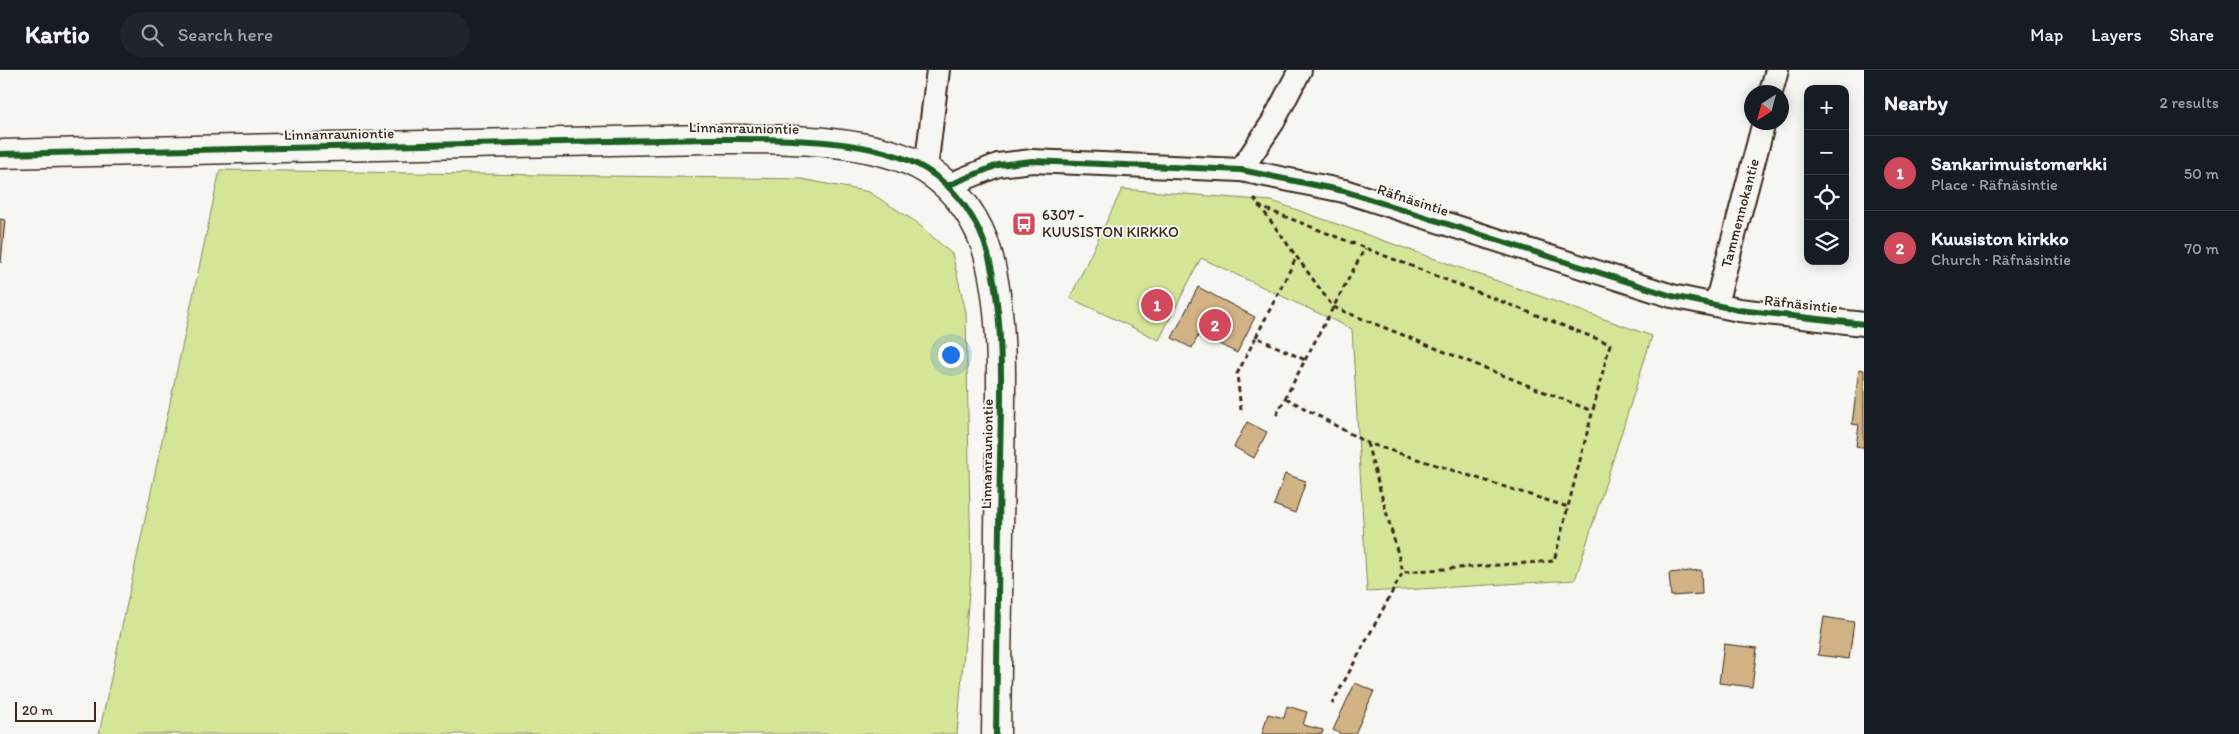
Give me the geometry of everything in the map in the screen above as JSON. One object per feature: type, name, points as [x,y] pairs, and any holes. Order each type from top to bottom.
[{"type":"street","points":[[926,169],[938,70]]},
{"type":"street","points":[[1241,170],[1273,122],[1300,70]]},
{"type":"street","points":[[1774,85],[1777,70]]},
{"type":"street","name":"Tammennokantie","points":[[1716,304],[1762,130]]},
{"type":"street","name":"Linnanrauniontie","points":[[0,154],[708,139],[784,140],[858,147],[896,156],[926,169],[949,185],[968,212],[988,253],[994,285],[1001,364],[996,734]]},
{"type":"street","name":"Räfnäsintie","points":[[949,185],[998,165],[1032,161],[1241,170],[1344,192],[1672,296],[1739,310],[1864,324]]},
{"type":"path","points":[[1403,572],[1554,561],[1610,344],[1258,206],[1333,307],[1592,411]]},
{"type":"path","points":[[1276,416],[1365,248]]},
{"type":"path","points":[[1241,410],[1237,374],[1296,258]]},
{"type":"path","points":[[1256,337],[1305,360]]},
{"type":"path","points":[[1286,398],[1367,443],[1568,508]]},
{"type":"path","points":[[1332,704],[1403,572],[1367,443]]},
{"type":"green space","points":[[220,170],[801,179],[869,192],[916,222],[952,254],[966,312],[971,569],[957,734],[99,734]]},
{"type":"green space","points":[[1122,189],[1272,201],[1652,336],[1575,580],[1367,592],[1352,329],[1201,258],[1159,340],[1070,298]]},
{"type":"building","points":[[0,219],[5,220],[1,263],[0,262]]},
{"type":"building","points":[[1198,287],[1255,317],[1237,353],[1199,334],[1192,348],[1172,338]]},
{"type":"building","points":[[1859,369],[1864,370],[1864,448],[1856,446],[1859,425],[1852,424]]},
{"type":"building","points":[[1247,422],[1267,432],[1254,458],[1234,447]]},
{"type":"building","points":[[1285,474],[1306,481],[1295,513],[1274,505]]},
{"type":"building","points":[[1701,570],[1702,594],[1671,596],[1669,573]]},
{"type":"building","points":[[1824,617],[1854,622],[1849,659],[1818,655]]},
{"type":"building","points":[[1724,644],[1757,648],[1752,687],[1719,683]]},
{"type":"building","points":[[1355,683],[1374,691],[1355,734],[1341,734],[1333,730]]},
{"type":"building","points":[[1287,706],[1307,712],[1303,725],[1323,730],[1322,734],[1262,734],[1268,714],[1284,718]]},
{"type":"cycle path","points":[[0,154],[761,139],[851,145],[905,159],[927,170],[938,177],[957,196],[979,229],[988,254],[997,304],[1000,330],[1001,384],[996,734]]},
{"type":"cycle path","points":[[949,185],[998,165],[1032,161],[1241,170],[1344,191],[1672,296],[1739,310],[1864,324]]},
{"type":"place","name":"6307 - KUUSISTON KIRKKO","points":[[1024,224]]},
{"type":"place","name":"Sankarimuistomerkki","points":[[1157,305]]},
{"type":"place","name":"Kuusiston kirkko","points":[[1215,325]]}]
